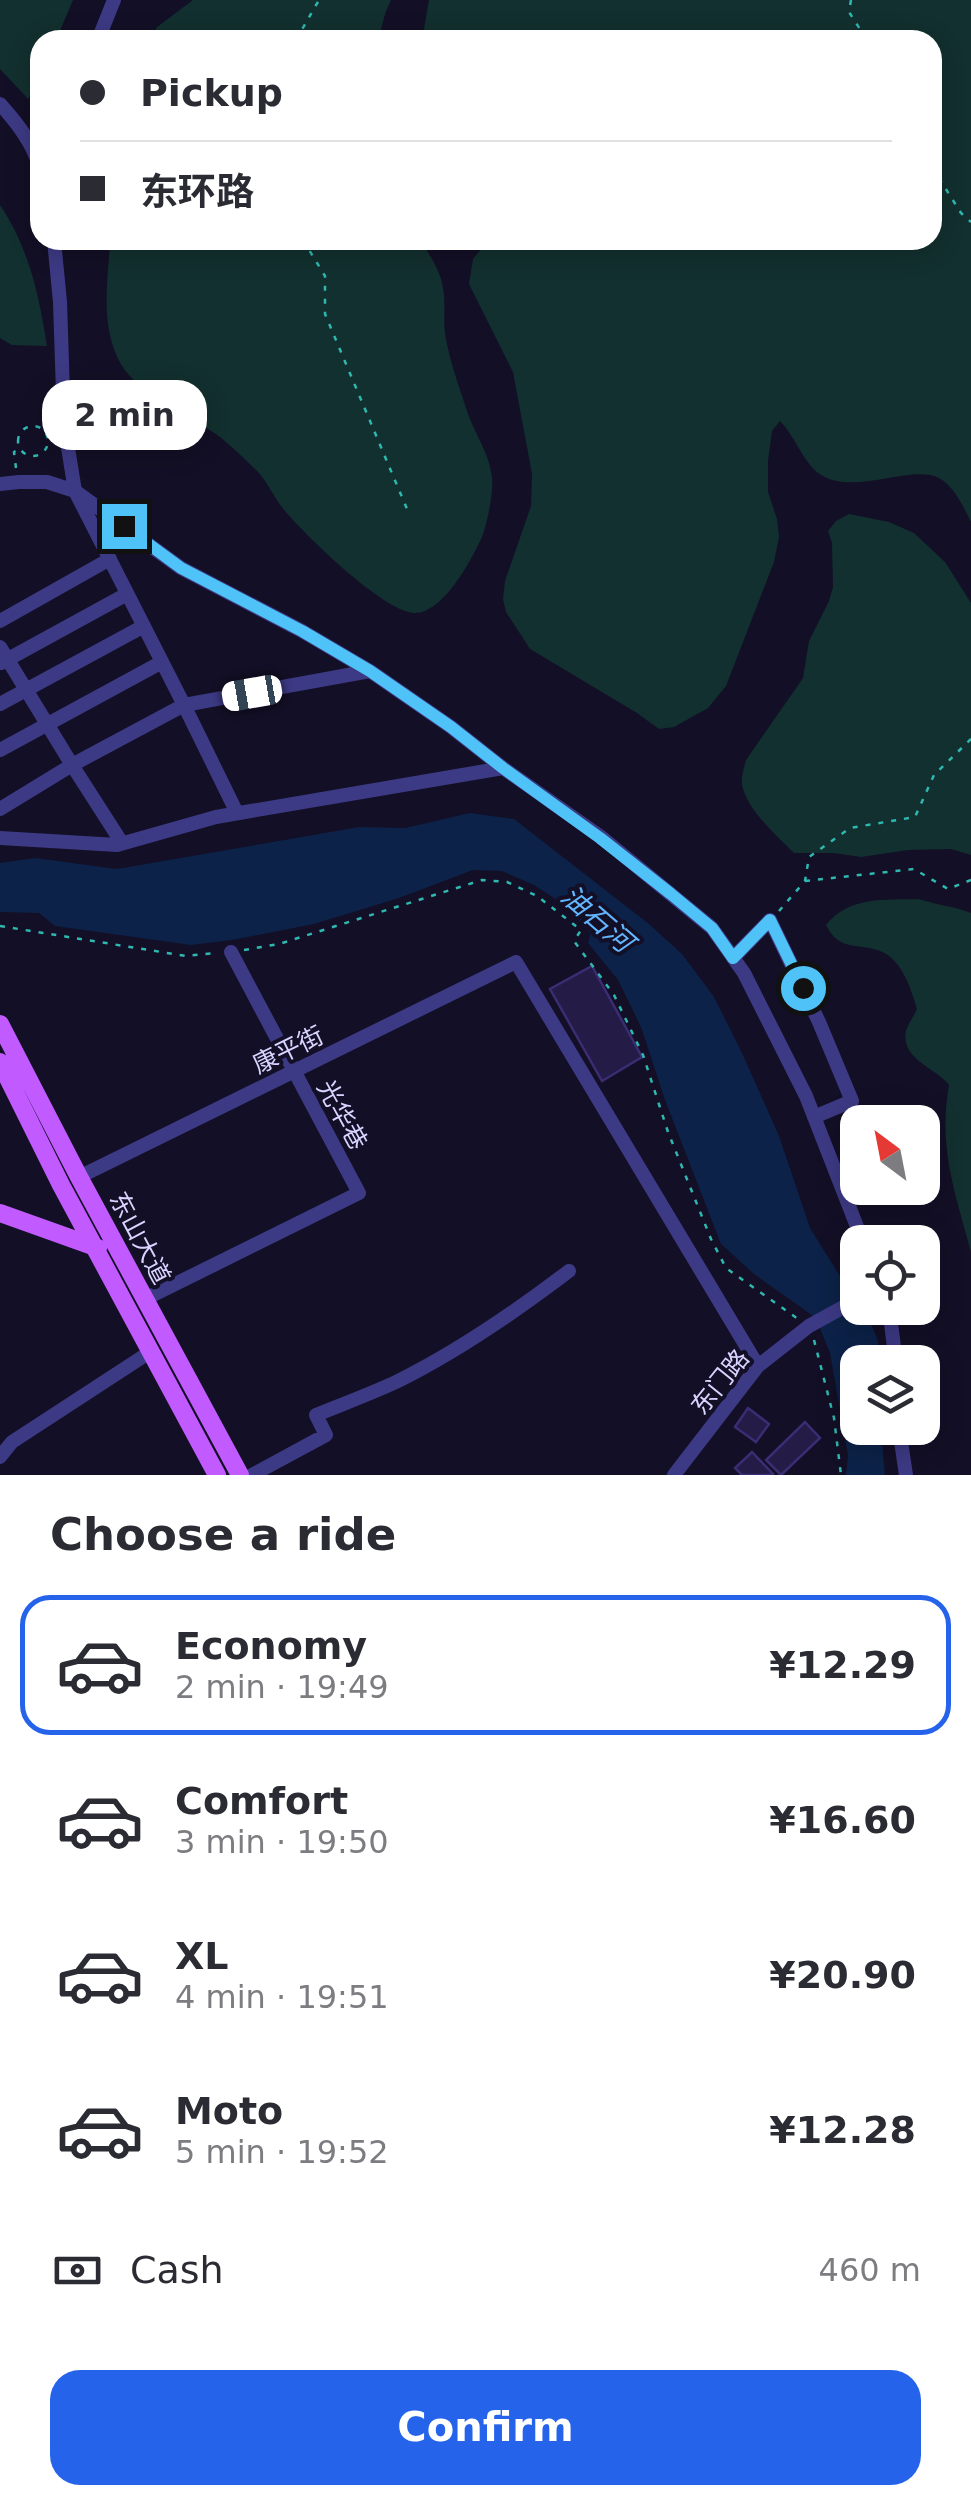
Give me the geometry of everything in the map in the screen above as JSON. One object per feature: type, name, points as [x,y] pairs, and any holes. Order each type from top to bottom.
[{"type":"main road","name":"东山大道","points":[[0,1024],[240,1475]]},
{"type":"main road","name":"东山大道","points":[[0,1062],[217,1475]]},
{"type":"main road","points":[[0,1213],[122,1257]]},
{"type":"street","points":[[102,30],[114,0]]},
{"type":"street","points":[[0,104],[30,144]]},
{"type":"street","points":[[55,250],[64,423],[75,492],[237,814]]},
{"type":"street","points":[[0,484],[47,482],[75,492],[181,568],[370,671],[600,838],[712,928],[762,1008],[806,1096],[856,1225]]},
{"type":"street","points":[[0,620],[110,559]]},
{"type":"street","points":[[122,843],[3,657],[128,594]]},
{"type":"street","points":[[0,704],[144,626]]},
{"type":"street","points":[[0,750],[162,662]]},
{"type":"street","points":[[0,809],[184,705],[370,671]]},
{"type":"street","points":[[0,838],[122,843],[216,817],[503,768]]},
{"type":"street","points":[[733,958],[770,920],[852,1101],[814,1117]]},
{"type":"street","name":"光华巷","points":[[144,1298],[359,1193],[231,952]]},
{"type":"street","name":"康平街","points":[[79,1177],[516,962],[758,1366]]},
{"type":"street","points":[[252,1475],[326,1435],[316,1415],[396,1382],[478,1335],[569,1271]]},
{"type":"street","name":"东门路","points":[[674,1475],[758,1366],[840,1310]]},
{"type":"street","points":[[0,1457],[12,1442],[150,1352]]},
{"type":"street","points":[[902,1445],[906,1475]]},
{"type":"path","points":[[302,30],[319,0]]},
{"type":"path","points":[[851,0],[849,12],[860,30]]},
{"type":"path","points":[[942,183],[971,222]]},
{"type":"path","points":[[309,250],[326,276],[325,314],[407,509]]},
{"type":"path","points":[[39,427],[46,434],[47,443],[39,454],[30,455],[20,448],[19,437],[24,429],[39,427]]},
{"type":"path","points":[[16,470],[14,452],[20,448]]},
{"type":"path","points":[[770,920],[805,881],[809,858],[850,828],[915,817],[934,775],[971,738]]},
{"type":"path","points":[[805,881],[914,870],[948,888],[971,880]]},
{"type":"path","points":[[0,926],[186,956],[279,944],[482,880],[507,882],[537,896],[581,930],[574,941],[614,995],[643,1055],[668,1132],[726,1268],[809,1328],[834,1418],[841,1475]]},
{"type":"green space","points":[[0,0],[73,0],[60,30],[30,30],[28,99],[0,69]]},
{"type":"green space","points":[[193,0],[391,0],[381,30],[156,30]]},
{"type":"green space","points":[[429,0],[971,0],[971,522],[954,492],[939,478],[915,474],[851,482],[823,476],[780,421],[772,431],[768,461],[768,492],[779,537],[774,562],[726,686],[708,708],[674,727],[659,729],[530,649],[506,612],[505,581],[531,506],[532,474],[513,372],[469,284],[473,259],[480,250],[942,250],[942,30],[424,30]]},
{"type":"green space","points":[[0,205],[31,272],[47,346],[12,345],[0,338]]},
{"type":"green space","points":[[109,250],[427,250],[442,282],[449,354],[488,460],[492,483],[482,537],[446,595],[425,611],[414,613],[384,600],[327,554],[281,506],[259,473],[220,437],[140,386],[122,366],[115,351],[110,336]]},
{"type":"green space","points":[[849,514],[889,522],[914,533],[945,562],[971,603],[971,855],[951,849],[861,857],[794,853],[764,822],[745,794],[742,782],[746,760],[803,678],[809,641],[833,587],[828,531]]},
{"type":"green space","points":[[919,899],[971,913],[971,1252],[947,1150],[949,1085],[908,1049],[906,1031],[917,1009],[908,984],[888,955],[843,943],[826,925],[857,904]]},
{"type":"water","name":"油石河","points":[[470,813],[514,819],[682,954],[714,997],[742,1053],[779,1136],[810,1228],[840,1276],[840,1325],[872,1325],[878,1341],[878,1345],[840,1345],[840,1410],[830,1353],[816,1318],[754,1274],[721,1244],[641,1027],[618,980],[588,943],[591,933],[563,904],[534,885],[502,871],[473,870],[314,924],[191,945],[55,926],[39,913],[0,912],[0,863],[35,858],[117,869],[359,827],[405,828]]},
{"type":"water","points":[[846,1445],[882,1445],[885,1475],[846,1475]]},
{"type":"building","points":[[592,966],[642,1057],[602,1081],[550,989]]},
{"type":"building","points":[[748,1408],[769,1424],[756,1442],[735,1427]]},
{"type":"building","points":[[805,1422],[820,1438],[781,1475],[766,1460]]},
{"type":"building","points":[[752,1452],[772,1475],[742,1475],[735,1468]]},
{"type":"route","points":[[124,526],[181,568],[370,671],[451,727],[671,894],[712,928],[733,958],[770,920],[803,988]]}]
